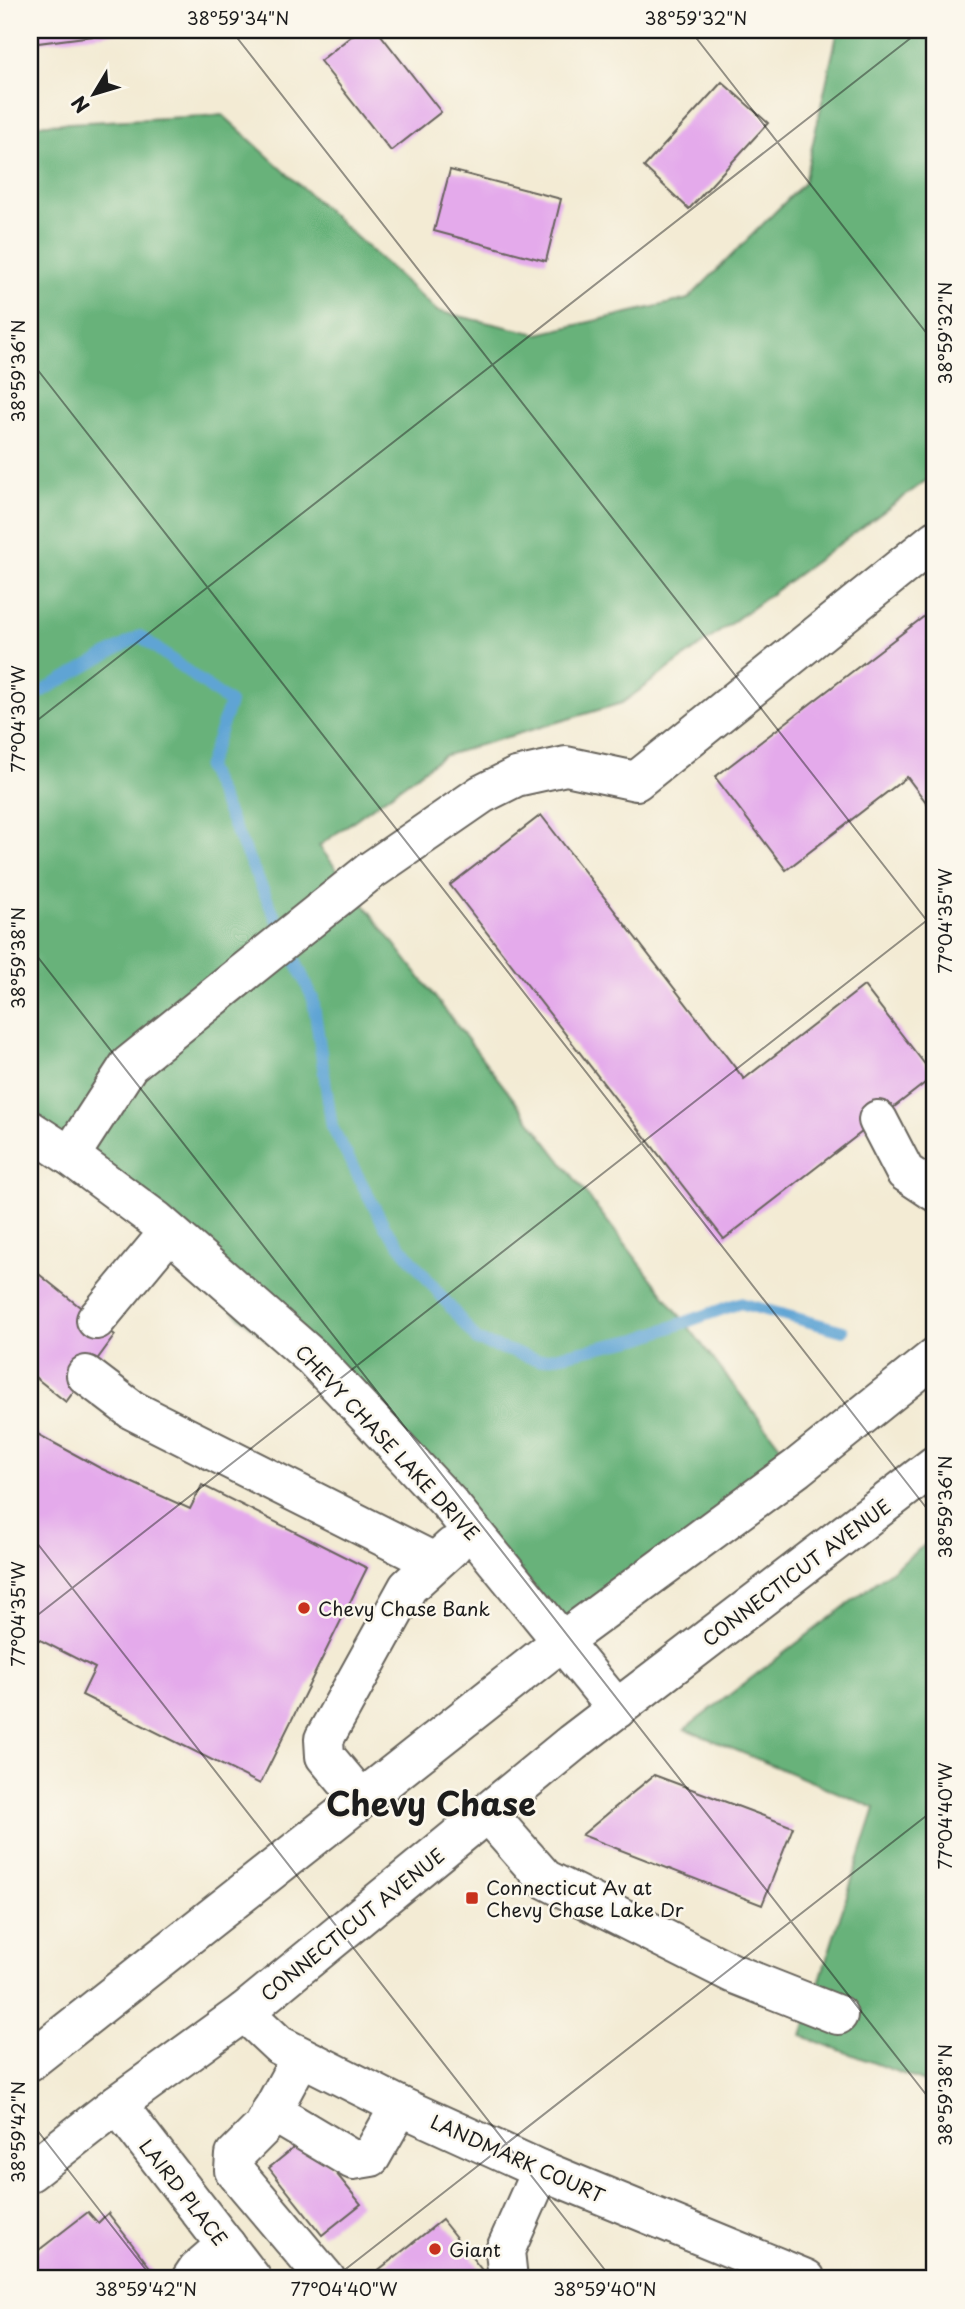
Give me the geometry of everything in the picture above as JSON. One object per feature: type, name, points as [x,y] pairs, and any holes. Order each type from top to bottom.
[{"type":"main road","points":[[70,1156],[129,1065],[369,872],[482,793],[516,777],[566,766],[636,781],[935,540]]},
{"type":"main road","points":[[878,1120],[905,1172],[935,1192]]},
{"type":"main road","name":"CHEVY CHASE LAKE DRIVE","points":[[30,1130],[70,1156],[169,1232],[313,1358],[449,1503],[617,1709]]},
{"type":"main road","points":[[96,1320],[169,1232]]},
{"type":"main road","points":[[30,2061],[562,1641],[797,1468],[935,1357]]},
{"type":"main road","points":[[86,1375],[132,1410],[434,1562]]},
{"type":"main road","name":"CONNECTICUT AVENUE","points":[[30,2172],[117,2104],[244,2012],[617,1709],[935,1465]]},
{"type":"main road","points":[[361,1799],[326,1756],[324,1739],[408,1587],[472,1531]]},
{"type":"main road","points":[[487,1813],[545,1879],[732,1973],[838,2015]]},
{"type":"main road","name":"LANDMARK COURT","points":[[244,2012],[279,2045],[400,2106],[541,2170],[806,2279]]},
{"type":"main road","points":[[300,2057],[263,2127],[236,2155],[234,2170],[326,2279]]},
{"type":"main road","name":"LAIRD PLACE","points":[[117,2104],[239,2262]]},
{"type":"main road","points":[[271,2111],[353,2160],[371,2157],[400,2106]]},
{"type":"main road","points":[[508,2279],[505,2251],[541,2170]]},
{"type":"main road","points":[[191,2279],[197,2270],[239,2262],[278,2222]]},
{"type":"green space","points":[[838,30],[935,30],[935,474],[622,703],[443,756],[319,846],[797,1468],[562,1641],[449,1503],[30,1130],[30,125],[223,115],[437,311],[538,334],[688,299],[804,183]]},
{"type":"green space","points":[[935,1537],[935,2086],[802,2036],[875,1808],[685,1729]]},
{"type":"building","points":[[30,30],[131,30],[131,31],[30,44]]},
{"type":"building","points":[[359,30],[377,30],[441,112],[391,151],[320,61]]},
{"type":"building","points":[[722,82],[768,123],[689,209],[644,167]]},
{"type":"building","points":[[450,170],[561,199],[546,261],[434,231]]},
{"type":"building","points":[[935,608],[935,814],[907,777],[786,870],[715,777]]},
{"type":"building","points":[[541,815],[744,1079],[864,986],[934,1076],[724,1239],[450,885]]},
{"type":"building","points":[[30,1267],[115,1335],[66,1402],[30,1373]]},
{"type":"building","points":[[30,1430],[100,1468],[190,1509],[202,1485],[367,1568],[260,1784],[82,1695],[95,1668],[30,1635]]},
{"type":"building","points":[[654,1775],[793,1827],[762,1905],[582,1835]]},
{"type":"building","points":[[307,2137],[361,2204],[322,2235],[269,2168]]},
{"type":"building","points":[[88,2212],[98,2223],[108,2213],[156,2275],[150,2279],[30,2279],[30,2257]]},
{"type":"building","name":"Giant","points":[[442,2220],[489,2279],[367,2279]]},
{"type":"waterway","points":[[30,698],[140,636],[230,703],[207,768],[313,999],[332,1127],[385,1227],[478,1341],[539,1360],[638,1339],[740,1303],[843,1331]]},
{"type":"place","name":"Chevy Chase Bank","points":[[304,1608]]},
{"type":"place","name":"Connecticut Av at Chevy Chase Lake Dr","points":[[472,1898]]},
{"type":"place","name":"Giant","points":[[435,2249]]},
{"type":"district","name":"Chevy Chase","points":[[431,1802]]}]
